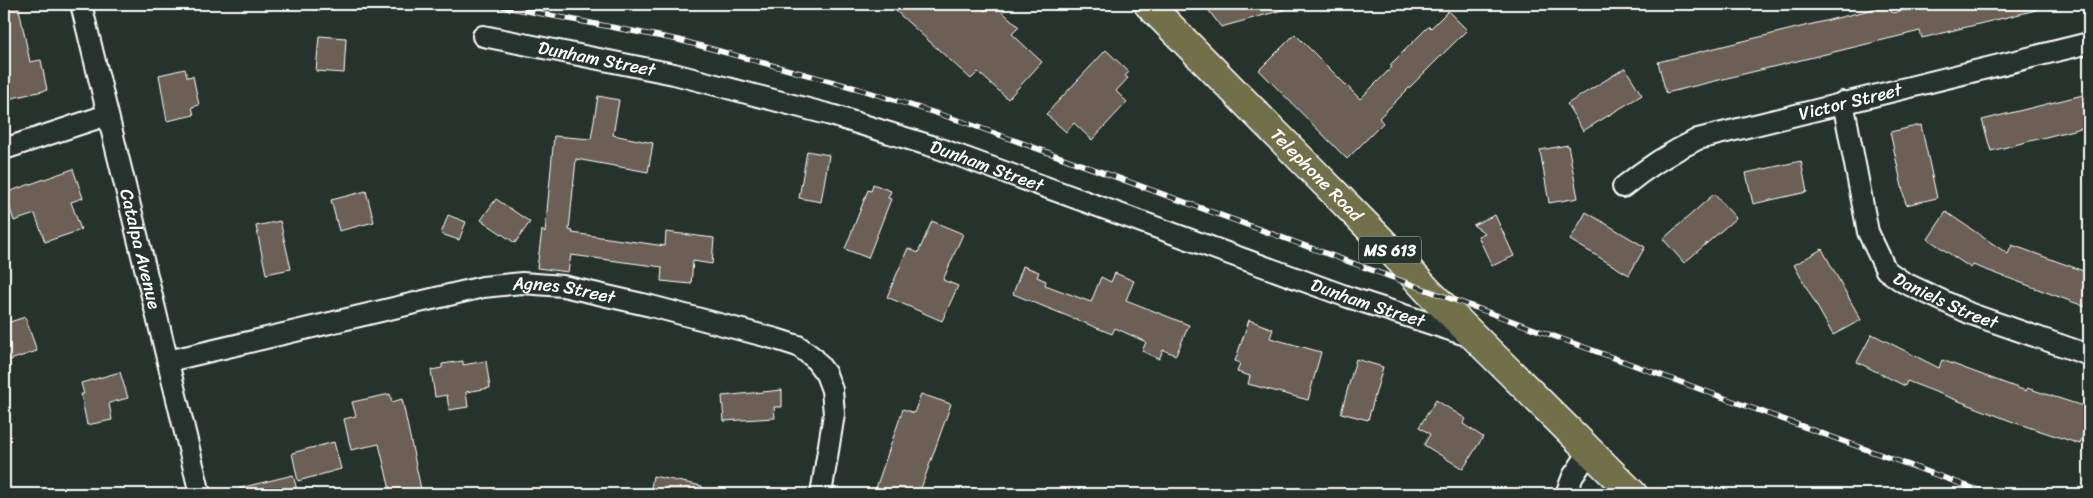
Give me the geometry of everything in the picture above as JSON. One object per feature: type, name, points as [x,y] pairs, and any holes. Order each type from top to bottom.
[{"type":"main road","name":"Telephone Road","points":[[1148,4],[1381,240],[1428,291],[1479,339],[1633,494]]},
{"type":"street","name":"Catalpa Avenue","points":[[81,4],[200,494]]},
{"type":"street","name":"Dunham Street","points":[[483,36],[674,74],[831,114],[938,148],[1348,297],[1479,339]]},
{"type":"street","name":"Victor Street","points":[[1623,188],[1638,175],[1679,148],[1698,139],[1843,102],[2089,44]]},
{"type":"street","name":"Daniels Street","points":[[1843,102],[1868,232],[1886,270],[1903,282],[1970,314],[2089,355]]},
{"type":"street","points":[[4,149],[107,115]]},
{"type":"street","name":"Agnes Street","points":[[168,361],[483,287],[522,283],[562,286],[651,306],[776,339],[798,346],[814,358],[826,374],[832,390],[834,414],[820,494]]},
{"type":"street","points":[[1566,494],[1573,476],[1590,451]]},
{"type":"building","points":[[4,4],[18,4],[30,62],[41,60],[47,90],[4,100]]},
{"type":"building","points":[[888,4],[977,4],[985,11],[994,4],[1019,27],[1012,34],[1042,62],[1008,99],[978,72],[971,79]]},
{"type":"building","points":[[1204,4],[1285,4],[1286,9],[1221,27]]},
{"type":"building","points":[[1929,4],[2035,4],[2036,10],[1922,38],[1920,31],[1666,93],[1658,62],[1890,5],[1892,13]]},
{"type":"building","points":[[1448,11],[1467,30],[1379,118],[1383,123],[1347,159],[1259,70],[1295,34],[1360,99],[1392,67],[1390,65],[1429,26],[1431,28]]},
{"type":"building","points":[[319,36],[346,38],[344,73],[316,71]]},
{"type":"building","points":[[1106,50],[1129,72],[1125,76],[1128,78],[1116,91],[1127,102],[1092,140],[1074,123],[1066,132],[1046,114]]},
{"type":"building","points":[[1625,68],[1642,95],[1583,131],[1567,104]]},
{"type":"building","points":[[185,69],[187,77],[193,76],[199,105],[192,107],[194,115],[167,121],[159,75]]},
{"type":"building","points":[[2083,95],[2089,126],[1991,151],[1982,120]]},
{"type":"building","points":[[598,96],[619,100],[613,135],[653,143],[648,172],[576,159],[569,230],[573,231],[572,233],[665,246],[666,232],[714,238],[712,264],[693,261],[691,284],[661,281],[662,267],[571,255],[568,272],[537,268],[542,230],[545,233],[554,136],[591,139]]},
{"type":"building","points":[[1921,125],[1937,198],[1906,205],[1890,132]]},
{"type":"building","points":[[1568,145],[1578,198],[1549,203],[1540,150]]},
{"type":"building","points":[[807,151],[829,155],[821,202],[799,198]]},
{"type":"building","points":[[1801,161],[1807,192],[1753,204],[1746,173]]},
{"type":"building","points":[[73,169],[83,198],[71,202],[81,230],[45,242],[35,214],[14,221],[5,193]]},
{"type":"building","points":[[873,184],[891,191],[888,198],[891,199],[868,258],[845,249],[868,190],[871,191]]},
{"type":"building","points":[[366,191],[374,222],[339,231],[331,200]]},
{"type":"building","points":[[1714,194],[1736,218],[1684,263],[1663,239]]},
{"type":"building","points":[[496,199],[530,222],[515,243],[481,220]]},
{"type":"building","points":[[1586,212],[1645,247],[1629,275],[1570,240]]},
{"type":"building","points":[[1946,212],[2008,254],[2012,245],[2089,273],[2089,308],[1973,265],[1971,268],[1950,254],[1928,239]]},
{"type":"building","points":[[448,215],[466,222],[459,240],[441,234]]},
{"type":"building","points":[[1495,215],[1514,256],[1492,266],[1478,236],[1485,233],[1473,225]]},
{"type":"building","points":[[280,221],[291,269],[266,274],[256,226]]},
{"type":"building","points":[[932,221],[963,234],[943,280],[958,286],[942,321],[887,297],[908,248],[918,253]]},
{"type":"building","points":[[1822,249],[1861,320],[1833,335],[1794,265]]},
{"type":"building","points":[[1023,266],[1039,272],[1037,277],[1046,281],[1045,285],[1091,302],[1101,277],[1111,282],[1115,273],[1134,281],[1126,300],[1189,325],[1176,355],[1163,350],[1159,359],[1142,351],[1146,342],[1115,328],[1112,334],[1013,294]]},
{"type":"building","points":[[25,317],[37,351],[4,362],[4,324]]},
{"type":"building","points":[[1249,320],[1273,329],[1270,338],[1321,352],[1308,400],[1248,384],[1250,376],[1237,372],[1240,363],[1235,361]]},
{"type":"building","points":[[1872,334],[1939,368],[1942,360],[2026,391],[2027,388],[2089,408],[2080,444],[2016,423],[1907,381],[1905,386],[1857,362]]},
{"type":"building","points":[[1356,359],[1383,367],[1368,420],[1341,413]]},
{"type":"building","points":[[463,361],[463,365],[486,361],[490,388],[466,392],[468,407],[449,410],[447,395],[435,397],[431,370],[442,368],[442,364]]},
{"type":"building","points":[[120,372],[128,398],[109,403],[112,420],[87,425],[81,394],[84,394],[81,383]]},
{"type":"building","points":[[782,390],[782,407],[774,407],[775,418],[724,421],[722,396]]},
{"type":"building","points":[[390,394],[392,402],[402,399],[422,494],[391,494],[379,444],[351,450],[344,419],[356,416],[352,402]]},
{"type":"building","points":[[921,394],[951,404],[919,494],[874,494],[903,409],[914,413]]},
{"type":"building","points":[[1436,400],[1466,419],[1463,424],[1483,437],[1463,469],[1424,445],[1430,434],[1419,427]]},
{"type":"building","points":[[334,442],[341,469],[298,481],[292,453]]},
{"type":"building","points":[[293,475],[298,494],[241,494],[240,488]]},
{"type":"building","points":[[653,476],[702,486],[702,494],[650,494]]},
{"type":"railway","points":[[491,4],[679,40],[859,89],[961,121],[1989,494]]}]
